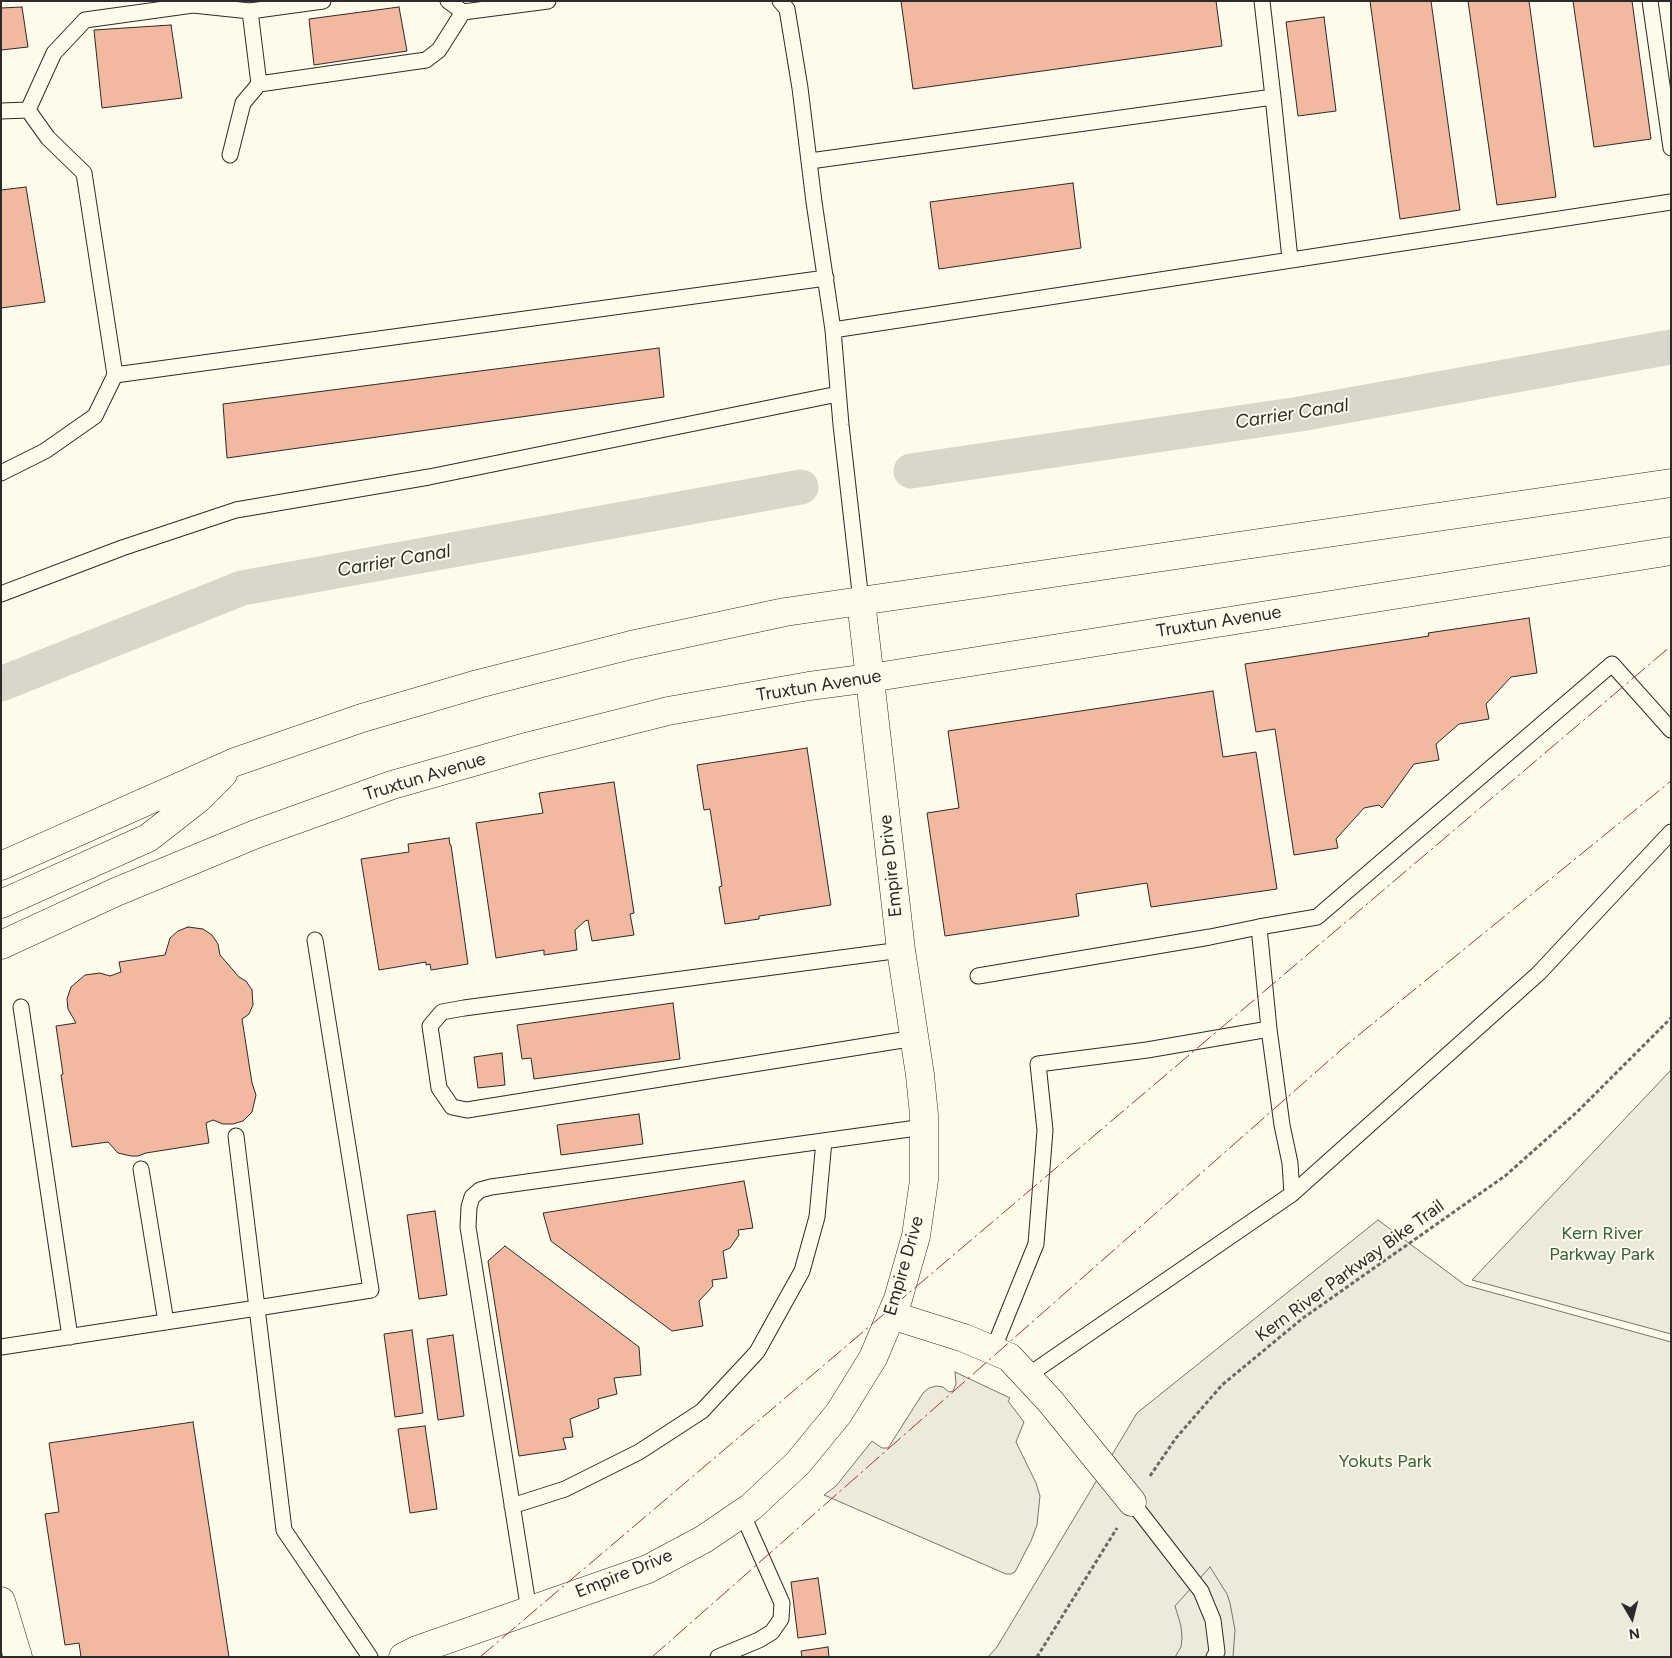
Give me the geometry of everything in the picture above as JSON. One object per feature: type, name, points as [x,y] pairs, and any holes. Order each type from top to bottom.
[{"type":"main road","points":[[1,866],[235,762],[362,718],[478,684],[631,645],[785,612],[1671,483]]},
{"type":"main road","name":"Truxtun Avenue","points":[[1,945],[116,892],[256,834],[392,785],[526,746],[668,711],[809,686],[870,678],[1671,551]]},
{"type":"main road","name":"Empire Drive","points":[[403,1657],[417,1650],[648,1568],[704,1538],[751,1506],[798,1463],[839,1413],[873,1358],[898,1299],[916,1236],[924,1180],[924,1127],[920,1075],[901,950],[861,601]]},
{"type":"main road","points":[[1,904],[148,838],[198,799],[235,762]]},
{"type":"main road","points":[[891,1315],[964,1338],[1009,1357],[1050,1401],[1132,1502]]},
{"type":"main road","points":[[1,1600],[18,1657]]},
{"type":"lane","points":[[28,110],[54,53],[85,20],[193,5],[250,11],[323,1]]},
{"type":"lane","points":[[448,1],[463,12],[548,1]]},
{"type":"lane","points":[[780,1],[787,9],[800,88],[814,202],[826,278],[861,601]]},
{"type":"lane","points":[[1262,1],[1290,259]]},
{"type":"lane","points":[[1650,1],[1671,148]]},
{"type":"lane","points":[[250,11],[259,84]]},
{"type":"lane","points":[[230,155],[243,103],[259,84],[426,60],[439,50],[463,12]]},
{"type":"lane","points":[[810,162],[1273,98]]},
{"type":"lane","points":[[1,111],[28,110]]},
{"type":"lane","points":[[1,473],[45,451],[96,416],[115,376],[84,173],[48,138],[28,110]]},
{"type":"lane","points":[[833,330],[1671,202]]},
{"type":"lane","points":[[115,376],[826,278]]},
{"type":"lane","points":[[1,594],[122,548],[236,510],[429,477],[838,394]]},
{"type":"lane","points":[[978,976],[1317,917],[1612,664],[1671,730]]},
{"type":"lane","points":[[1027,1376],[1292,1194],[1539,972],[1671,832]]},
{"type":"lane","points":[[1259,927],[1269,1029],[1282,1125],[1290,1164],[1292,1194]]},
{"type":"lane","points":[[1,1347],[371,1290],[315,940]]},
{"type":"lane","points":[[901,950],[442,1012],[430,1026],[439,1088],[452,1107],[467,1110],[914,1038]]},
{"type":"lane","points":[[21,1007],[70,1337]]},
{"type":"lane","points":[[993,1350],[1036,1244],[1044,1130],[1038,1064],[1147,1050],[1269,1029]]},
{"type":"lane","points":[[528,1611],[468,1227],[469,1207],[472,1196],[480,1190],[491,1187],[924,1127]]},
{"type":"lane","points":[[236,1136],[284,1530],[370,1657]]},
{"type":"lane","points":[[512,1506],[565,1489],[639,1452],[702,1411],[757,1352],[802,1271],[818,1217],[824,1141]]},
{"type":"lane","points":[[141,1168],[166,1322]]},
{"type":"lane","points":[[1132,1502],[1201,1591],[1213,1620],[1216,1652],[1214,1657]]},
{"type":"lane","points":[[718,1657],[759,1640],[772,1632],[781,1619],[782,1603],[742,1513]]},
{"type":"path","name":"Kern River Parkway Bike Trail","points":[[1037,1657],[1132,1502],[1176,1438],[1222,1385],[1303,1318],[1505,1176],[1577,1112],[1671,1018]]},
{"type":"green space","name":"Kern River Parkway Park","points":[[1671,1070],[1671,1334],[1472,1280]]},
{"type":"green space","name":"Yokuts Park","points":[[1378,1220],[1465,1285],[1671,1342],[1671,1657],[988,1657],[997,1647],[1137,1413]]},
{"type":"shaded area","points":[[955,1372],[1010,1398],[1008,1401],[1024,1422],[1016,1442],[1036,1483],[1040,1496],[1037,1525],[1015,1572],[1011,1574],[1006,1574],[824,1495],[836,1486],[872,1441],[882,1448],[888,1448],[923,1393],[929,1388],[936,1386],[943,1387],[949,1392],[953,1391],[956,1384]]},
{"type":"shaded area","points":[[1210,1567],[1227,1594],[1230,1603],[1235,1630],[1233,1657],[1175,1657],[1181,1647],[1182,1638],[1181,1626],[1175,1606]]},
{"type":"building","points":[[901,1],[1216,1],[1222,46],[913,89]]},
{"type":"building","points":[[1370,1],[1431,1],[1460,210],[1400,219]]},
{"type":"building","points":[[1468,1],[1529,1],[1556,197],[1497,205]]},
{"type":"building","points":[[1573,1],[1632,1],[1651,139],[1594,147]]},
{"type":"building","points":[[22,7],[28,47],[1,50],[1,8]]},
{"type":"building","points":[[399,7],[407,51],[314,65],[309,19]]},
{"type":"building","points":[[1324,17],[1336,111],[1298,116],[1286,22]]},
{"type":"building","points":[[171,25],[182,98],[102,108],[94,30]]},
{"type":"building","points":[[1073,183],[1081,248],[939,269],[930,202]]},
{"type":"building","points":[[26,187],[45,302],[1,308],[1,190]]},
{"type":"building","points":[[659,348],[664,397],[227,458],[223,404]]},
{"type":"building","points":[[1529,618],[1537,673],[1511,677],[1486,704],[1489,719],[1459,724],[1436,744],[1439,760],[1414,764],[1382,808],[1379,805],[1364,808],[1336,839],[1338,848],[1294,855],[1275,729],[1256,732],[1245,664],[1429,636],[1428,633]]},
{"type":"building","points":[[1213,691],[1223,757],[1256,752],[1277,889],[1151,907],[1147,883],[1076,894],[1079,916],[945,936],[927,813],[959,808],[948,731]]},
{"type":"building","points":[[807,748],[831,905],[759,916],[759,919],[725,924],[719,887],[722,886],[710,809],[704,810],[697,765]]},
{"type":"building","points":[[614,782],[634,913],[630,914],[634,935],[592,941],[588,920],[575,930],[577,950],[544,955],[544,950],[496,958],[476,823],[543,813],[539,793]]},
{"type":"building","points":[[449,838],[468,964],[431,970],[430,964],[426,965],[426,962],[379,970],[361,859],[409,852],[408,844]]},
{"type":"building","points":[[188,927],[203,929],[212,935],[218,944],[220,955],[239,977],[246,981],[252,990],[253,1005],[249,1014],[242,1019],[252,1083],[256,1095],[252,1112],[243,1121],[233,1124],[223,1124],[213,1120],[206,1123],[209,1143],[146,1153],[138,1156],[118,1153],[108,1142],[72,1147],[56,1026],[76,1023],[68,1009],[67,999],[71,987],[85,975],[100,973],[110,976],[121,972],[119,962],[165,955],[170,938],[178,931]]},
{"type":"building","points":[[673,1003],[680,1059],[534,1079],[531,1058],[522,1059],[517,1025]]},
{"type":"building","points":[[502,1053],[505,1085],[478,1088],[474,1057]]},
{"type":"building","points":[[639,1114],[643,1144],[561,1155],[557,1125]]},
{"type":"building","points":[[744,1181],[753,1228],[738,1230],[739,1235],[730,1248],[723,1251],[727,1278],[712,1280],[713,1286],[699,1301],[703,1326],[672,1331],[551,1241],[543,1213]]},
{"type":"building","points":[[435,1211],[447,1295],[419,1299],[407,1215]]},
{"type":"building","points":[[505,1246],[639,1347],[641,1375],[614,1378],[617,1394],[598,1399],[599,1408],[570,1419],[573,1437],[563,1438],[566,1449],[519,1456],[488,1261]]},
{"type":"building","points":[[412,1330],[423,1413],[395,1417],[384,1334]]},
{"type":"building","points":[[453,1335],[464,1416],[438,1420],[427,1339]]},
{"type":"building","points":[[193,1422],[229,1657],[81,1657],[79,1643],[65,1645],[45,1514],[59,1512],[49,1443]]},
{"type":"building","points":[[425,1426],[437,1509],[410,1513],[398,1429]]},
{"type":"building","points":[[818,1578],[826,1634],[798,1638],[791,1582]]},
{"type":"building","points":[[828,1647],[829,1657],[802,1657],[801,1651]]},
{"type":"waterway","name":"Carrier Canal","points":[[911,471],[1300,414],[1671,347]]},
{"type":"waterway","name":"Carrier Canal","points":[[1,684],[242,588],[801,487]]},
{"type":"power","points":[[480,1657],[1671,646]]},
{"type":"power","points":[[652,1657],[1350,1042],[1671,781]]}]
